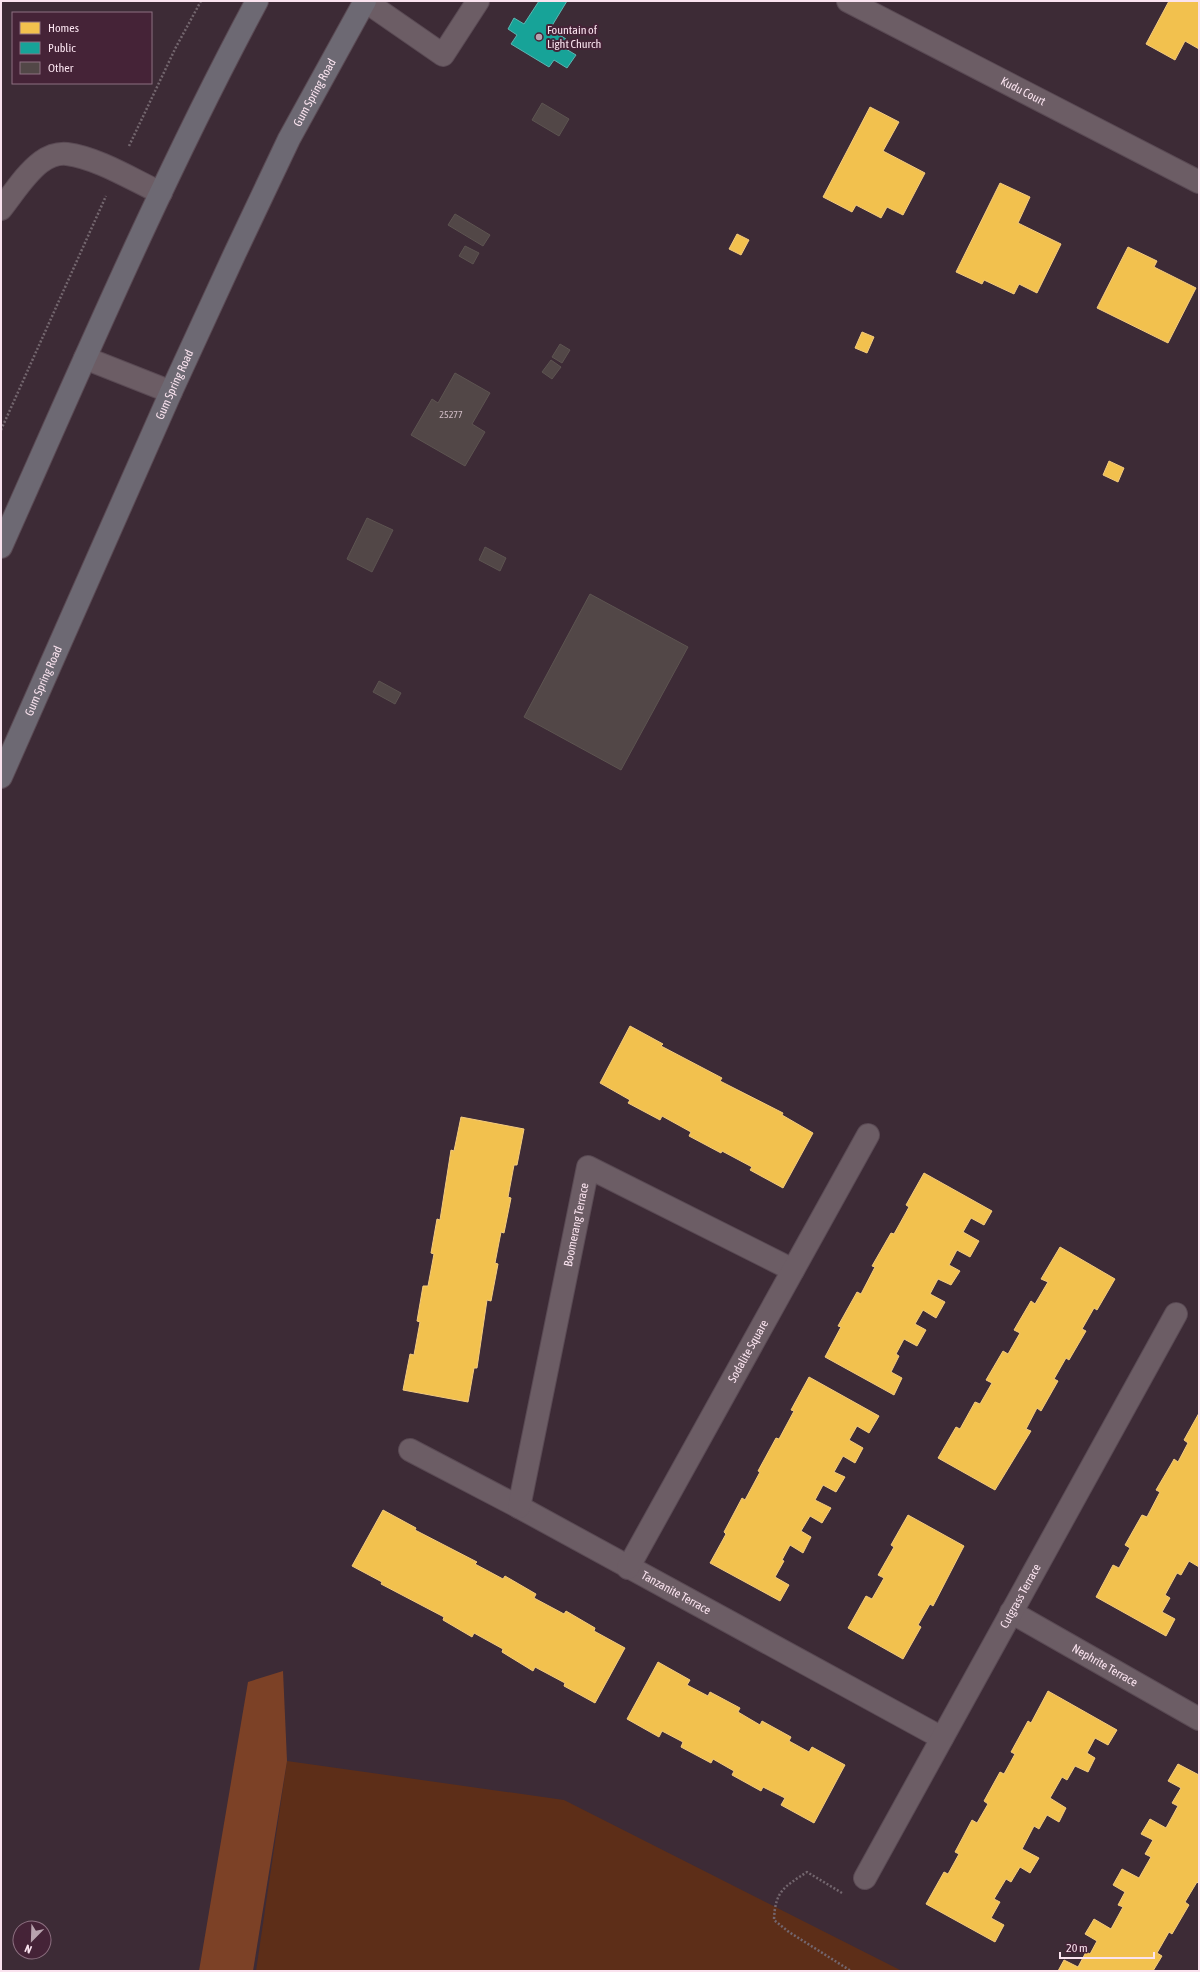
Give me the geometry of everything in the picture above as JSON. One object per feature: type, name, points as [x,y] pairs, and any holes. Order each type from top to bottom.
[{"type":"main road","points":[[1,547],[120,276],[227,56],[257,1]]},
{"type":"main road","name":"Gum Spring Road","points":[[1,777],[171,392],[289,139],[365,1]]},
{"type":"street","points":[[365,1],[443,55],[478,1]]},
{"type":"street","name":"Kudu Court","points":[[848,1],[1199,182]]},
{"type":"street","points":[[1,209],[31,171],[42,162],[53,156],[66,154],[90,161],[117,172],[161,193]]},
{"type":"street","points":[[85,358],[171,392]]},
{"type":"street","name":"Sodalite Square","points":[[628,1568],[868,1135]]},
{"type":"street","name":"Boomerang Terrace","points":[[519,1507],[588,1167],[793,1270]]},
{"type":"street","name":"Cutgrass Terrace","points":[[865,1878],[1176,1314]]},
{"type":"street","name":"Tanzanite Terrace","points":[[410,1450],[519,1507],[628,1568],[942,1738]]},
{"type":"street","name":"Nephrite Terrace","points":[[1011,1612],[1199,1719]]},
{"type":"path","points":[[1,430],[117,172],[169,61],[200,1]]},
{"type":"path","points":[[807,1872],[779,1892],[774,1906],[774,1920],[789,1932],[851,1971]]},
{"type":"shaded area","points":[[283,1671],[287,1761],[253,1971],[199,1971],[248,1682]]},
{"type":"shaded area","points":[[287,1761],[564,1800],[902,1971],[256,1971]]},
{"type":"building: Homes","points":[[1169,1],[1199,1],[1199,49],[1185,41],[1175,60],[1146,44]]},
{"type":"building: Homes","points":[[870,107],[899,122],[883,151],[925,173],[903,215],[887,207],[881,218],[856,205],[852,212],[823,197]]},
{"type":"building: Homes","points":[[1000,183],[1030,197],[1018,223],[1061,244],[1037,293],[1019,284],[1014,294],[984,280],[982,284],[956,272]]},
{"type":"building: Homes","points":[[737,234],[749,240],[741,255],[729,249]]},
{"type":"building: Homes","points":[[1128,247],[1157,261],[1154,267],[1196,288],[1168,343],[1097,308]]},
{"type":"building: Homes","points":[[862,332],[874,337],[867,353],[855,348]]},
{"type":"building: Homes","points":[[1109,461],[1124,468],[1118,482],[1103,475]]},
{"type":"building: Homes","points":[[630,1026],[663,1044],[661,1046],[722,1078],[720,1081],[783,1113],[782,1115],[813,1133],[783,1188],[750,1170],[752,1167],[689,1136],[691,1132],[662,1116],[660,1120],[628,1103],[630,1100],[600,1083]]},
{"type":"building: Homes","points":[[461,1117],[524,1129],[517,1165],[514,1165],[508,1197],[511,1198],[504,1233],[501,1232],[495,1263],[498,1264],[491,1301],[487,1300],[477,1368],[474,1368],[468,1402],[403,1390],[410,1354],[414,1355],[420,1322],[417,1321],[423,1286],[428,1286],[434,1254],[431,1253],[437,1219],[440,1220],[451,1150],[454,1151]]},
{"type":"building: Homes","points":[[924,1173],[992,1211],[984,1225],[971,1218],[963,1232],[979,1241],[970,1257],[957,1250],[949,1265],[960,1271],[951,1285],[938,1279],[930,1294],[945,1302],[936,1318],[923,1310],[915,1324],[926,1330],[917,1346],[904,1339],[896,1354],[899,1356],[891,1372],[902,1378],[894,1395],[825,1357],[841,1327],[838,1326],[857,1292],[861,1294],[875,1267],[872,1266],[891,1233],[894,1234],[909,1207],[906,1205]]},
{"type":"building: Homes","points":[[1060,1247],[1115,1279],[1097,1310],[1094,1308],[1082,1329],[1086,1331],[1069,1360],[1066,1358],[1054,1379],[1058,1381],[1041,1411],[1037,1408],[1026,1429],[1031,1431],[995,1490],[938,1458],[956,1427],[960,1429],[975,1402],[980,1404],[992,1383],[986,1380],[1003,1351],[1008,1354],[1020,1333],[1014,1330],[1031,1301],[1035,1304],[1048,1282],[1041,1279]]},
{"type":"building: Homes","points":[[809,1377],[879,1416],[869,1433],[857,1426],[849,1440],[863,1448],[855,1463],[843,1456],[834,1472],[845,1477],[836,1492],[823,1485],[815,1500],[831,1508],[822,1523],[810,1516],[801,1531],[811,1537],[803,1553],[790,1545],[782,1560],[784,1561],[775,1577],[789,1585],[780,1601],[710,1563],[726,1534],[724,1532],[742,1498],[745,1500],[760,1472],[758,1471],[776,1438],[779,1439],[794,1411],[791,1410]]},
{"type":"building: Homes","points":[[1199,1413],[1199,1567],[1189,1561],[1181,1575],[1177,1573],[1165,1595],[1170,1598],[1162,1612],[1175,1619],[1166,1636],[1096,1597],[1113,1565],[1119,1568],[1130,1548],[1125,1545],[1142,1515],[1147,1517],[1160,1492],[1156,1490],[1174,1459],[1178,1462],[1188,1443],[1184,1440]]},
{"type":"building: Homes","points":[[383,1510],[416,1528],[415,1530],[477,1562],[475,1564],[503,1579],[505,1576],[536,1594],[534,1598],[564,1614],[566,1611],[595,1628],[594,1631],[625,1648],[595,1703],[564,1686],[565,1683],[535,1667],[533,1671],[502,1652],[503,1649],[474,1633],[472,1637],[443,1620],[444,1617],[381,1584],[382,1582],[352,1566]]},
{"type":"building: Homes","points":[[908,1515],[964,1546],[933,1606],[930,1604],[918,1625],[921,1627],[903,1659],[848,1628],[866,1596],[872,1599],[884,1578],[878,1575],[894,1547],[891,1545]]},
{"type":"building: Homes","points":[[658,1662],[690,1680],[687,1685],[708,1696],[710,1692],[740,1708],[738,1712],[760,1725],[762,1721],[791,1737],[789,1741],[809,1752],[812,1747],[845,1765],[814,1823],[781,1805],[785,1798],[763,1787],[761,1791],[732,1775],[734,1771],[713,1759],[711,1763],[681,1747],[683,1742],[662,1731],[659,1737],[627,1719]]},
{"type":"building: Homes","points":[[1048,1691],[1117,1730],[1108,1745],[1095,1738],[1087,1753],[1095,1758],[1088,1772],[1075,1766],[1067,1780],[1062,1777],[1050,1798],[1066,1808],[1059,1822],[1047,1815],[1039,1829],[1034,1826],[1022,1849],[1039,1858],[1030,1873],[1020,1867],[1011,1882],[1006,1879],[994,1899],[1000,1902],[991,1918],[1004,1925],[995,1942],[926,1904],[944,1872],[948,1874],[959,1854],[955,1852],[972,1820],[977,1823],[988,1804],[984,1801],[1000,1772],[1004,1774],[1015,1754],[1011,1752],[1028,1721],[1031,1723]]},
{"type":"building: Homes","points":[[1178,1764],[1199,1775],[1199,1884],[1197,1882],[1185,1902],[1189,1905],[1172,1934],[1169,1932],[1157,1953],[1162,1956],[1153,1971],[1058,1971],[1064,1960],[1078,1967],[1086,1952],[1090,1954],[1097,1941],[1085,1934],[1094,1919],[1111,1929],[1123,1907],[1118,1905],[1125,1892],[1113,1885],[1122,1869],[1139,1878],[1151,1857],[1145,1854],[1153,1840],[1141,1834],[1150,1819],[1166,1828],[1178,1806],[1172,1803],[1181,1788],[1168,1781]]},
{"type":"building: Public","name":"Fountain of Light Church","points":[[539,1],[567,1],[550,29],[566,39],[561,46],[576,55],[567,68],[554,60],[549,67],[511,44],[517,35],[508,29],[514,18],[524,24]]},
{"type":"building: Other","points":[[542,103],[569,119],[559,136],[532,120]]},
{"type":"building: Other","points":[[455,214],[490,235],[483,246],[448,225]]},
{"type":"building: Other","points":[[465,246],[479,253],[473,264],[459,256]]},
{"type":"building: Other","points":[[560,344],[570,350],[562,363],[552,357]]},
{"type":"building: Other","points":[[551,360],[561,367],[552,379],[542,372]]},
{"type":"building: Other","points":[[455,373],[490,393],[472,424],[485,432],[465,466],[411,435],[432,399],[438,403]]},
{"type":"building: Other","points":[[367,518],[393,530],[372,572],[347,559]]},
{"type":"building: Other","points":[[485,547],[506,558],[500,571],[479,560]]},
{"type":"building: Other","points":[[590,594],[688,647],[621,770],[524,717]]},
{"type":"building: Other","points":[[379,681],[401,693],[395,704],[373,692]]},
{"type":"place","name":"Fountain of Light Church","points":[[539,37]]}]
